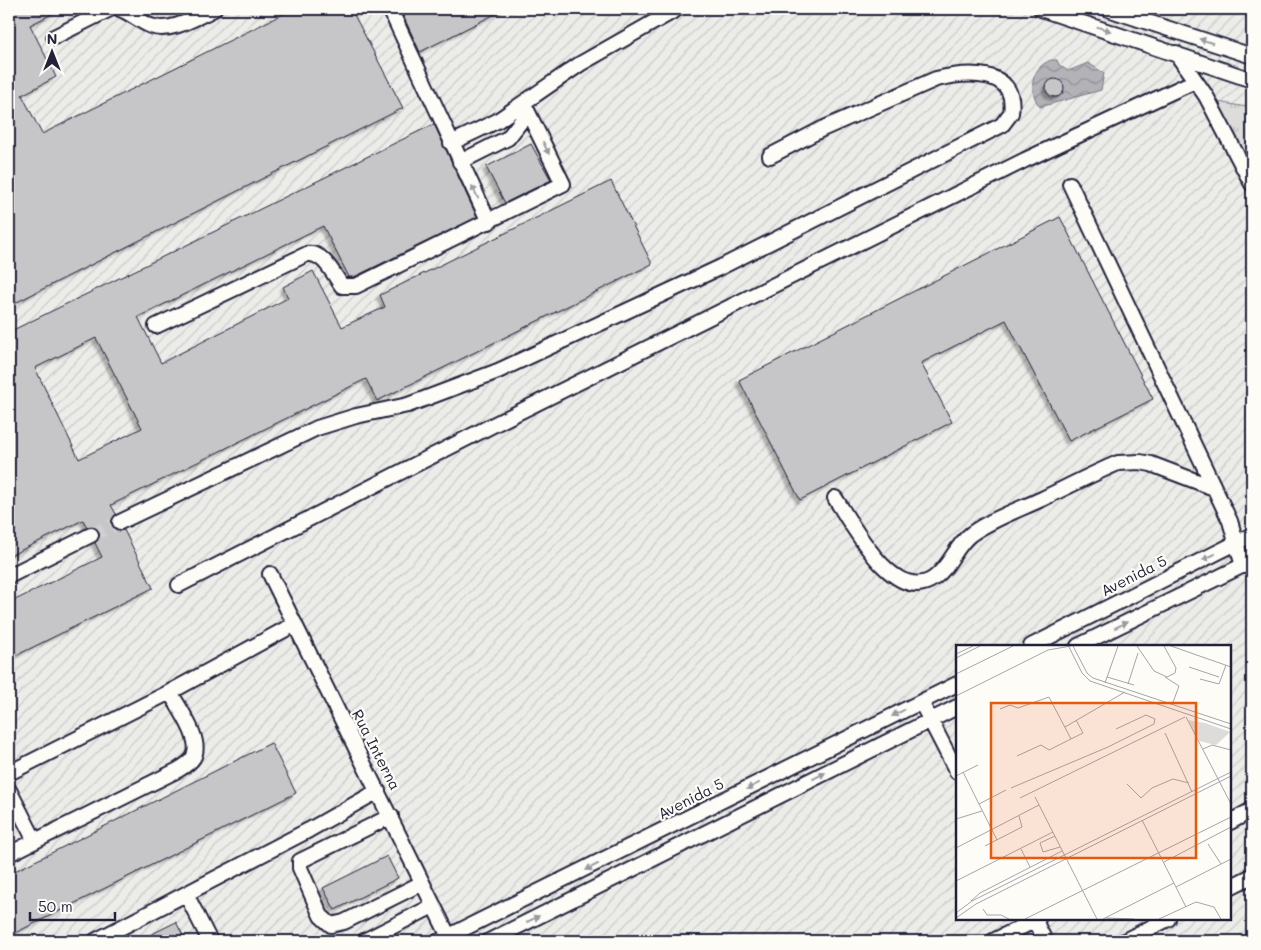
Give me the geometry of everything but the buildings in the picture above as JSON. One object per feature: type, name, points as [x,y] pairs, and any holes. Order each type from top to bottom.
[{"type":"lane","points":[[54,37],[110,9]]},
{"type":"lane","points":[[120,9],[151,27],[158,28],[178,24],[214,9]]},
{"type":"lane","points":[[390,9],[489,222]]},
{"type":"lane","points":[[451,143],[497,121],[580,64],[676,9]]},
{"type":"lane","points":[[1041,9],[1252,80]]},
{"type":"lane","points":[[1112,9],[1252,56]]},
{"type":"lane","points":[[1180,32],[1176,53],[1206,96],[1252,184]]},
{"type":"lane","points":[[120,522],[318,428],[356,416],[408,405],[498,371],[712,271],[1002,125],[1011,114],[1011,98],[1007,88],[996,79],[970,73],[954,74],[936,79],[822,129],[770,156]]},
{"type":"lane","points":[[179,585],[491,426],[1016,164],[1195,81]]},
{"type":"lane","points":[[460,162],[508,138],[522,120],[524,104]]},
{"type":"lane","points":[[156,326],[307,254],[319,255],[342,286],[356,286],[563,184],[524,104]]},
{"type":"lane","points":[[1070,184],[1230,521],[1236,543],[1248,564],[1080,645]]},
{"type":"lane","points":[[836,498],[879,563],[897,578],[920,583],[934,578],[941,572],[962,542],[977,531],[1118,463],[1140,462],[1151,464],[1214,488]]},
{"type":"lane","points":[[9,576],[91,535]]},
{"type":"lane","name":"Avenida 5","points":[[1033,645],[1252,535]]},
{"type":"lane","name":"Rua Interna","points":[[270,574],[391,816],[433,906],[446,940]]},
{"type":"lane","points":[[1145,588],[1155,608]]},
{"type":"lane","points":[[1084,619],[1095,638]]},
{"type":"lane","points":[[9,773],[170,692],[295,624]]},
{"type":"lane","name":"Avenida 5","points":[[446,940],[956,684]]},
{"type":"lane","points":[[9,854],[178,770],[191,761],[197,750],[196,741],[170,692]]},
{"type":"lane","points":[[920,702],[956,770]]},
{"type":"lane","points":[[490,941],[620,874],[956,707]]},
{"type":"lane","points":[[9,790],[35,841]]},
{"type":"lane","points":[[95,941],[347,810],[378,791]]},
{"type":"lane","points":[[1231,821],[1252,810]]},
{"type":"lane","points":[[391,816],[300,861],[300,868],[321,916],[331,925],[344,922],[422,883]]},
{"type":"lane","points":[[685,820],[694,839]]},
{"type":"lane","points":[[611,857],[620,874]]},
{"type":"lane","points":[[1231,886],[1252,876]]},
{"type":"lane","points":[[186,894],[210,941]]},
{"type":"lane","points":[[364,941],[433,906]]},
{"type":"lane","points":[[993,941],[1034,920]]},
{"type":"lane","points":[[1036,920],[1045,941]]},
{"type":"lane","points":[[1124,941],[1166,920]]},
{"type":"shaded area","points":[[9,9],[1252,9],[1252,941],[9,941]]},
{"type":"green space","points":[[1212,101],[1252,108],[1252,176]]},
{"type":"water","points":[[1051,60],[1057,60],[1059,65],[1068,71],[1088,63],[1104,73],[1101,90],[1040,107],[1034,94],[1033,80],[1039,68]],"holes":[[[1053,79],[1060,81],[1064,86],[1063,93],[1057,98],[1050,97],[1045,91],[1046,83]]]},
{"type":"tunnel","points":[[91,535],[120,522]]}]
